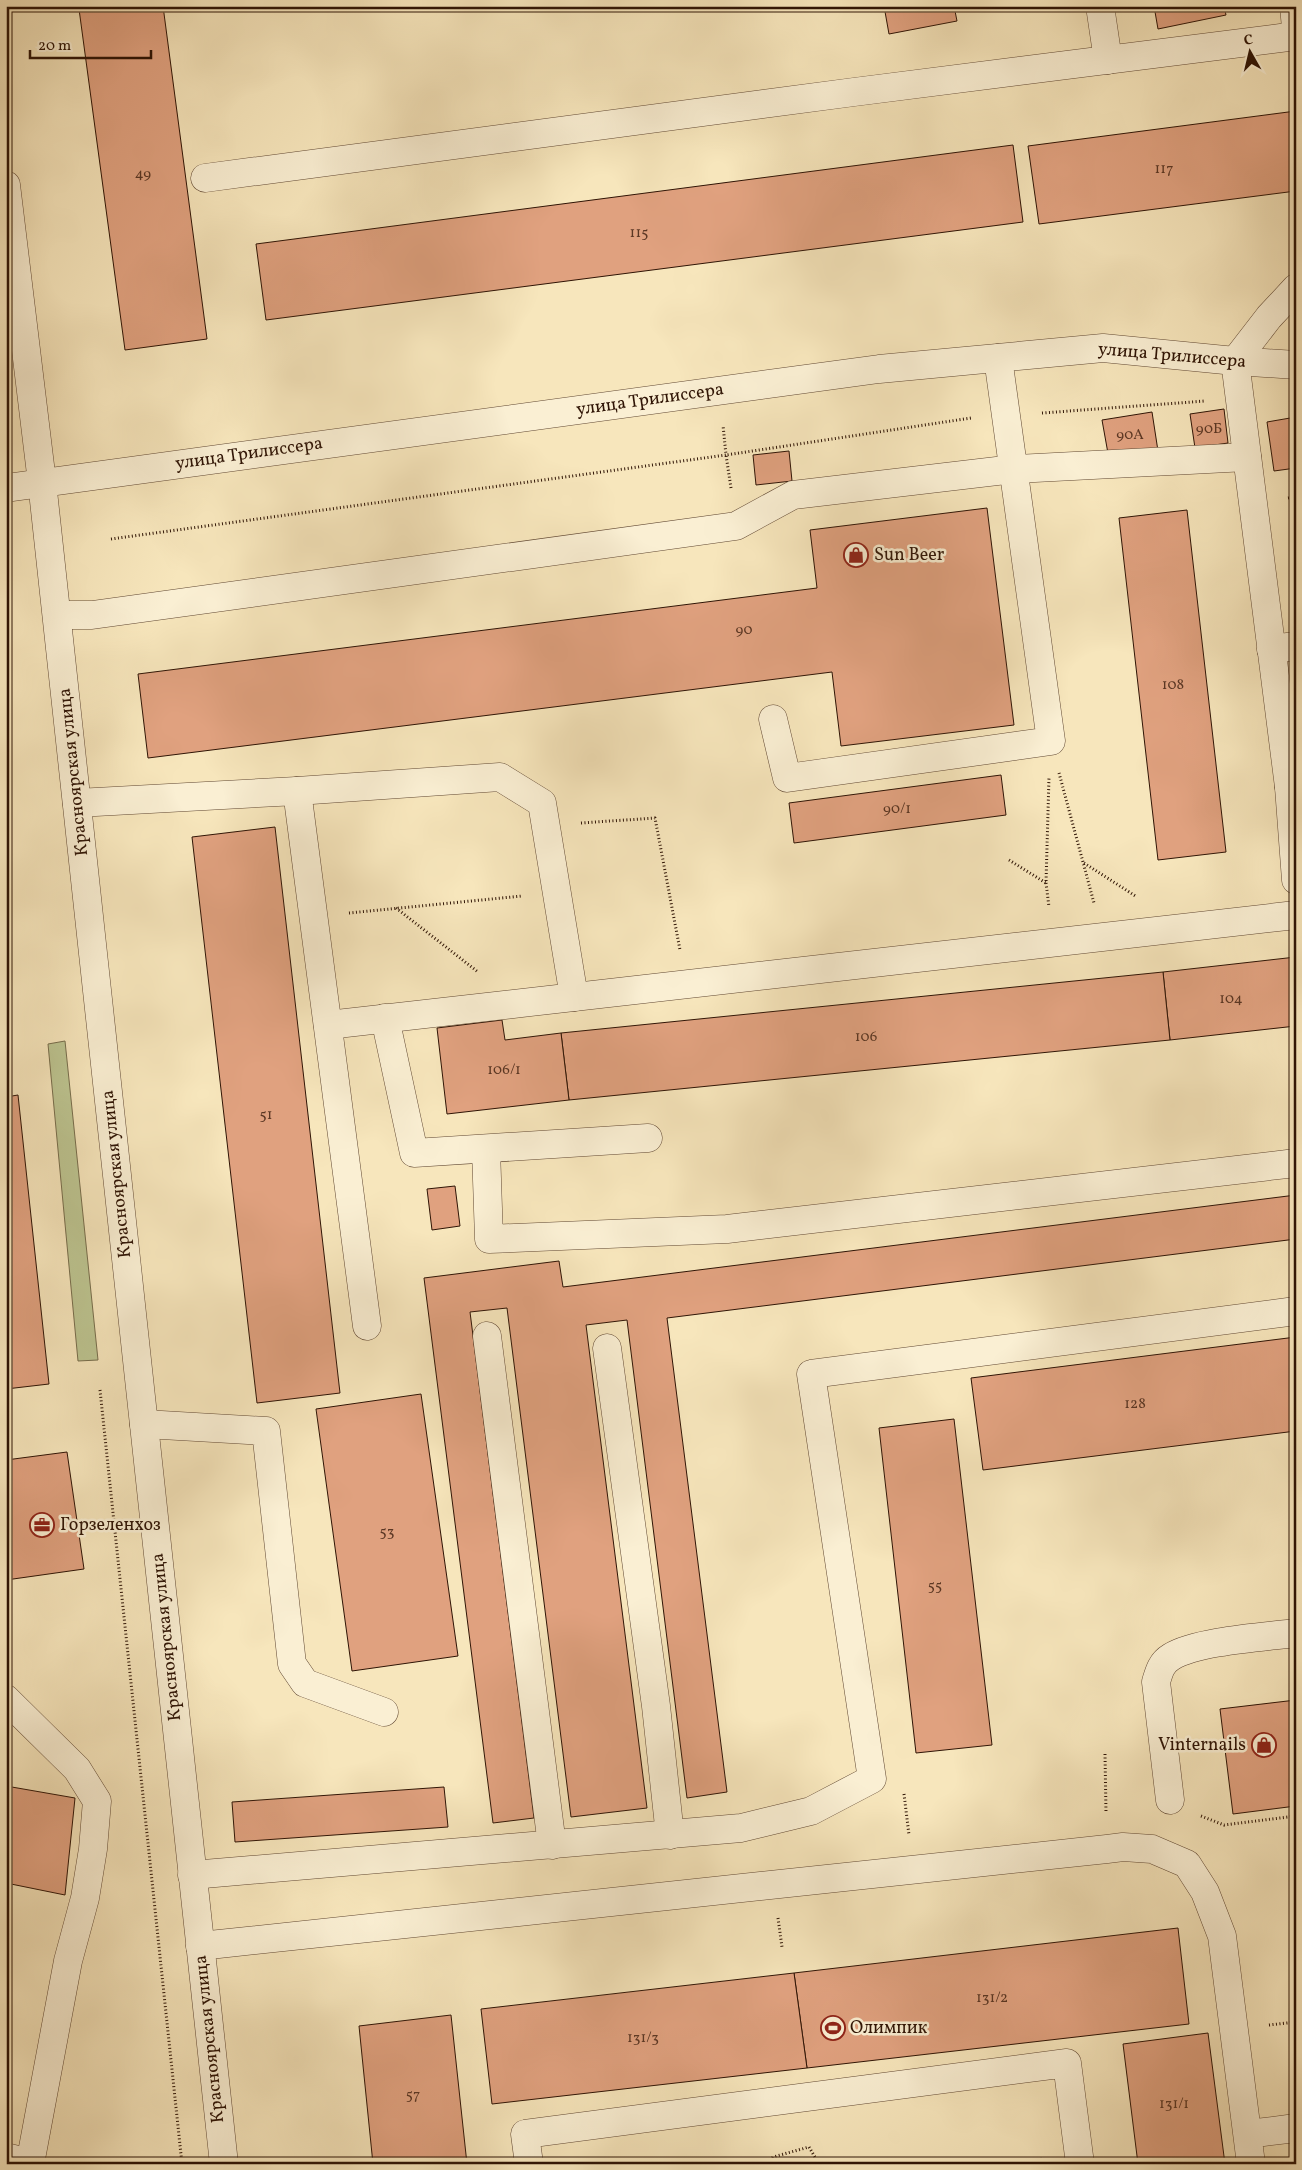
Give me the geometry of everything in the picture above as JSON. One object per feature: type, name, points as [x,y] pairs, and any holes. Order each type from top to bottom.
[{"type":"street","points":[[1100,6],[1108,60]]},
{"type":"street","points":[[1294,6],[1296,28]]},
{"type":"street","points":[[205,178],[1296,36]]},
{"type":"street","name":"Красноярская улица","points":[[6,185],[57,615],[224,2164]]},
{"type":"street","points":[[1296,288],[1269,317],[1235,361],[1247,457],[1283,648],[1296,880]]},
{"type":"street","name":"улица Трилиссера","points":[[6,488],[879,369],[1103,348],[1296,365]]},
{"type":"street","points":[[773,720],[787,778],[1051,741],[998,358]]},
{"type":"street","points":[[57,615],[92,615],[736,526],[793,495],[1014,469],[1247,457]]},
{"type":"street","points":[[77,803],[500,778],[542,804],[574,997]]},
{"type":"street","points":[[297,791],[367,1326]]},
{"type":"street","points":[[328,1025],[1296,915]]},
{"type":"street","points":[[385,1018],[414,1154],[648,1138]]},
{"type":"street","points":[[486,1149],[489,1239],[728,1230],[1296,1163]]},
{"type":"street","points":[[192,1875],[740,1828],[811,1811],[872,1779],[811,1374],[1296,1311]]},
{"type":"street","points":[[487,1336],[552,1845]]},
{"type":"street","points":[[607,1348],[656,1706],[670,1835]]},
{"type":"street","points":[[144,1424],[266,1431],[292,1664],[305,1683],[384,1712]]},
{"type":"street","points":[[1170,1800],[1156,1682],[1160,1668],[1170,1658],[1189,1649],[1296,1633]]},
{"type":"street","points":[[6,1700],[77,1769],[97,1801],[94,1849],[85,1898],[68,1961],[22,2161]]},
{"type":"street","points":[[200,1946],[1123,1847],[1152,1849],[1187,1864],[1205,1892],[1222,1936],[1251,2164]]},
{"type":"street","points":[[529,2164],[525,2134],[1067,2063],[1080,2159]]},
{"type":"street","points":[[1248,2134],[1296,2128]]},
{"type":"path","points":[[111,539],[726,455],[719,391]]},
{"type":"path","points":[[1009,860],[1046,883],[1051,741]]},
{"type":"path","points":[[1051,741],[1103,937]]},
{"type":"path","points":[[545,825],[655,818],[686,984]]},
{"type":"path","points":[[1083,862],[1138,898]]},
{"type":"path","points":[[314,916],[556,893]]},
{"type":"path","points":[[396,908],[519,1003]]},
{"type":"path","points":[[100,1390],[182,2164]]},
{"type":"path","points":[[1105,1754],[1107,1849]]},
{"type":"path","points":[[903,1785],[913,1870]]},
{"type":"path","points":[[1170,1800],[1224,1826],[1296,1816]]},
{"type":"path","points":[[769,2164],[772,2157],[810,2147],[819,2164]]},
{"type":"path","points":[[999,2164],[1080,2159]]},
{"type":"green space","points":[[65,1041],[98,1360],[78,1361],[48,1044]]},
{"type":"building","points":[[104,6],[163,6],[207,339],[125,350],[79,9]]},
{"type":"building","points":[[884,6],[954,6],[957,21],[889,34]]},
{"type":"building","points":[[1154,6],[1224,6],[1226,15],[1158,29]]},
{"type":"building","points":[[1296,111],[1296,191],[1039,224],[1028,146]]},
{"type":"building","points":[[1013,145],[1023,222],[266,320],[256,244]]},
{"type":"building","points":[[1224,409],[1228,443],[1195,448],[1190,414]]},
{"type":"building","points":[[1152,412],[1158,451],[1109,459],[1102,420]]},
{"type":"building","points":[[1296,417],[1296,468],[1274,471],[1267,422]]},
{"type":"building","points":[[789,451],[792,481],[756,485],[753,455]]},
{"type":"building","points":[[987,508],[1014,725],[841,746],[832,672],[148,758],[138,674],[817,588],[810,530]]},
{"type":"building","points":[[1187,510],[1226,852],[1158,860],[1119,518]]},
{"type":"building","points":[[1001,775],[1006,815],[794,843],[789,803]]},
{"type":"building","points":[[275,827],[340,1393],[257,1403],[192,837]]},
{"type":"building","points":[[1296,957],[1296,1026],[1170,1040],[1163,972]]},
{"type":"building","points":[[1163,972],[1170,1040],[569,1100],[561,1033]]},
{"type":"building","points":[[502,1020],[505,1040],[561,1033],[569,1100],[447,1114],[437,1028]]},
{"type":"building","points":[[18,1095],[49,1384],[6,1389],[6,1097]]},
{"type":"building","points":[[455,1186],[460,1226],[432,1230],[427,1189]]},
{"type":"building","points":[[1296,1195],[1296,1239],[667,1318],[727,1792],[687,1798],[627,1320],[586,1325],[647,1808],[571,1817],[507,1308],[470,1312],[534,1818],[493,1823],[424,1278],[559,1261],[563,1287]]},
{"type":"building","points":[[1296,1337],[1296,1431],[983,1470],[971,1378]]},
{"type":"building","points":[[421,1394],[458,1656],[352,1671],[316,1409]]},
{"type":"building","points":[[954,1419],[992,1745],[916,1753],[879,1428]]},
{"type":"building","name":"Горзеленхоз","points":[[67,1452],[84,1569],[6,1580],[6,1460]]},
{"type":"building","points":[[1296,1700],[1296,1806],[1233,1814],[1220,1709]]},
{"type":"building","points":[[6,1786],[75,1798],[65,1895],[6,1883]]},
{"type":"building","points":[[444,1787],[448,1827],[235,1842],[232,1802]]},
{"type":"building","points":[[1178,1928],[1189,2024],[807,2068],[794,1973]]},
{"type":"building","points":[[794,1973],[807,2068],[492,2104],[481,2009]]},
{"type":"building","points":[[451,2015],[467,2164],[373,2164],[359,2026]]},
{"type":"building","points":[[1208,2033],[1225,2164],[1138,2164],[1123,2044]]},
{"type":"place","name":"Sun Beer","points":[[856,555]]},
{"type":"place","name":"Горзеленхоз","points":[[42,1525]]},
{"type":"place","name":"Vinternails","points":[[1264,1745]]},
{"type":"place","name":"Олимпик","points":[[833,2028]]}]
